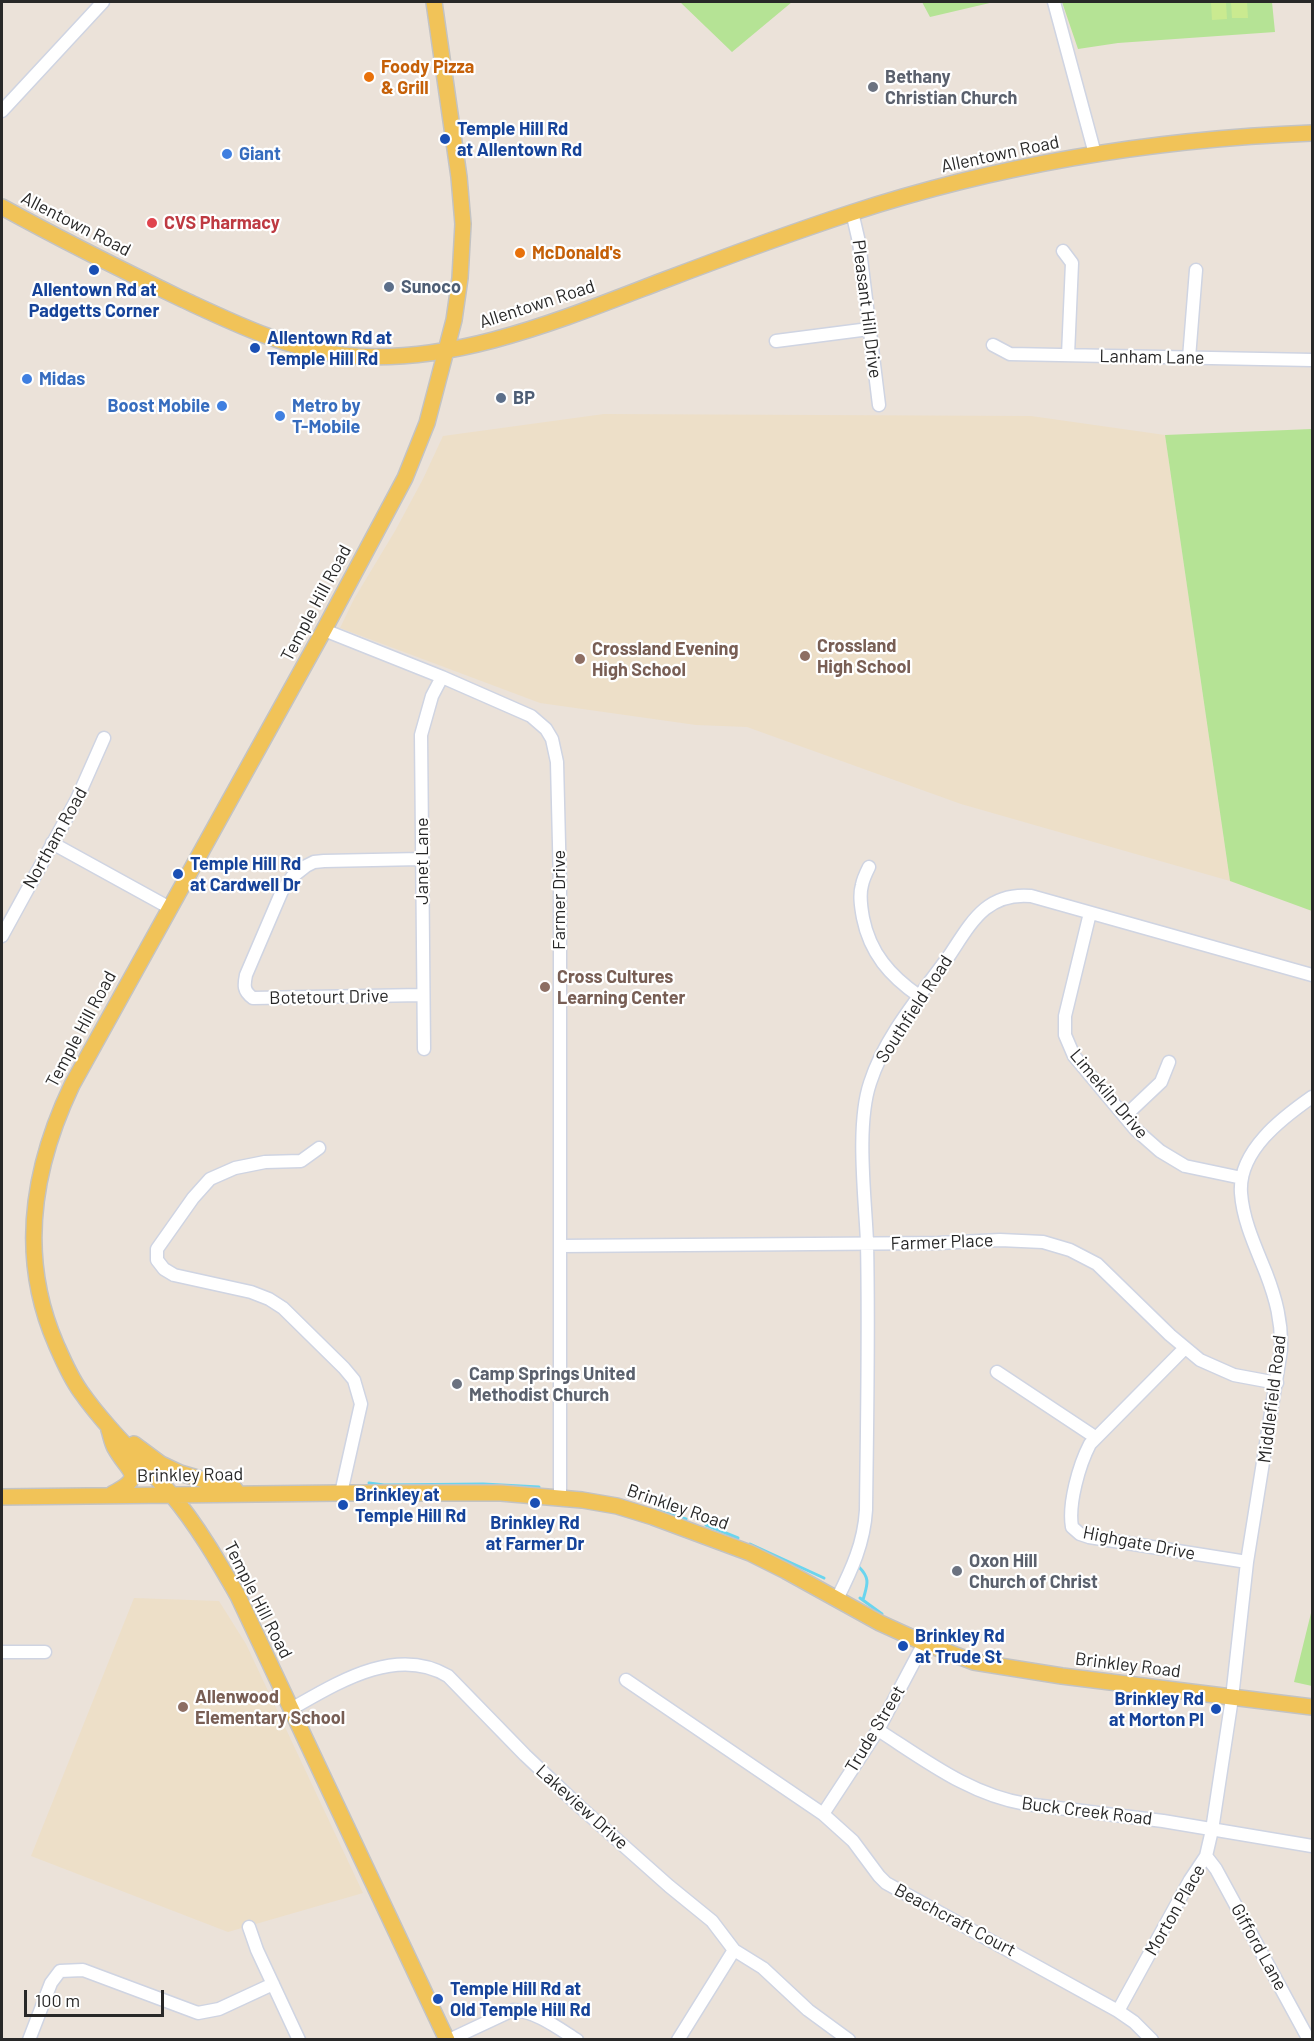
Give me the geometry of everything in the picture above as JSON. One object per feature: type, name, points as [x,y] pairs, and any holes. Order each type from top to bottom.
[{"type":"main road","name":"Temple Hill Road","points":[[434,2],[459,177],[463,224],[460,278],[454,320],[427,423],[405,478],[324,630],[60,1111],[44,1156],[33,1226],[34,1256],[44,1312],[65,1365],[81,1392],[172,1496],[202,1536],[227,1577],[448,2040]]},
{"type":"main road","name":"Allentown Road","points":[[2,207],[134,276],[265,336],[322,352],[359,356],[414,355],[499,338],[542,325],[852,212],[960,181],[1095,154],[1182,142],[1312,133]]},
{"type":"main road","points":[[108,1425],[161,1464],[205,1482],[254,1494]]},
{"type":"main road","points":[[108,1425],[114,1447],[131,1470],[132,1478],[129,1484],[109,1496]]},
{"type":"main road","name":"Brinkley Road","points":[[2,1497],[501,1493],[560,1497],[617,1506],[689,1529],[750,1553],[880,1623],[974,1662],[1312,1707]]},
{"type":"street","points":[[3,104],[103,2]]},
{"type":"street","points":[[1054,2],[1095,154]]},
{"type":"street","name":"Pleasant Hill Drive","points":[[852,212],[859,242],[879,405]]},
{"type":"street","points":[[1063,251],[1072,263],[1068,356]]},
{"type":"street","points":[[1189,358],[1196,270]]},
{"type":"street","points":[[776,341],[869,329]]},
{"type":"street","name":"Lanham Lane","points":[[993,345],[1010,354],[1312,360]]},
{"type":"street","name":"Farmer Drive","points":[[324,630],[442,677],[531,716],[546,729],[552,739],[558,781],[560,885],[558,1064],[561,1245],[560,1497]]},
{"type":"street","name":"Janet Lane","points":[[424,1049],[421,735],[432,696],[442,677]]},
{"type":"street","name":"Northam Road","points":[[2,936],[86,782],[104,738]]},
{"type":"street","points":[[52,843],[170,908]]},
{"type":"street","name":"Botetourt Drive","points":[[421,859],[324,861],[306,866],[291,877],[282,891],[246,975],[244,985],[245,991],[253,998],[422,995]]},
{"type":"street","points":[[869,867],[862,885],[861,896],[868,938],[874,951],[892,976],[919,996]]},
{"type":"street","name":"Southfield Road","points":[[837,1599],[856,1559],[865,1531],[867,1244],[863,1133],[866,1096],[886,1048],[919,996],[972,922],[989,905],[1000,898],[1014,895],[1031,896],[1312,975]]},
{"type":"street","name":"Limekiln Drive","points":[[1090,913],[1065,1017],[1065,1035],[1074,1056],[1144,1138],[1169,1158],[1197,1169],[1242,1178]]},
{"type":"street","points":[[1125,1116],[1161,1082],[1168,1062]]},
{"type":"street","name":"Middlefield Road","points":[[1232,1698],[1247,1562],[1281,1350],[1280,1314],[1245,1215],[1241,1191],[1242,1178],[1263,1138],[1282,1119],[1312,1097]]},
{"type":"street","points":[[319,1148],[301,1161],[265,1162],[235,1168],[210,1179],[193,1198],[157,1249],[157,1260],[164,1269],[174,1275],[251,1292],[283,1308],[354,1380],[361,1404],[341,1493]]},
{"type":"street","name":"Farmer Place","points":[[561,1245],[867,1244],[1011,1240],[1057,1246],[1097,1264],[1200,1360],[1224,1372],[1244,1378],[1277,1383]]},
{"type":"street","name":"Highgate Drive","points":[[1185,1348],[1095,1437],[1086,1452],[1072,1501],[1071,1518],[1075,1530],[1086,1536],[1247,1562]]},
{"type":"street","points":[[997,1372],[1095,1437]]},
{"type":"street","name":"Trude Street","points":[[823,1814],[878,1730],[924,1643]]},
{"type":"street","points":[[2,1652],[45,1652]]},
{"type":"street","name":"Lakeview Drive","points":[[291,1709],[364,1672],[383,1666],[409,1664],[443,1673],[462,1689],[572,1800],[712,1921],[734,1950],[763,1968],[808,2010],[849,2040]]},
{"type":"street","name":"Beachcraft Court","points":[[626,1680],[823,1814],[849,1836],[886,1883],[1118,2011],[1134,2022],[1152,2040]]},
{"type":"street","name":"Morton Place","points":[[1118,2011],[1190,1880],[1206,1856],[1232,1698]]},
{"type":"street","name":"Buck Creek Road","points":[[878,1730],[956,1779],[993,1797],[1026,1804],[1127,1816],[1312,1846]]},
{"type":"street","name":"Gifford Lane","points":[[1206,1856],[1216,1869],[1309,2040]]},
{"type":"street","points":[[249,1927],[257,1950],[299,2040]]},
{"type":"street","points":[[678,2040],[734,1950]]},
{"type":"street","points":[[29,2040],[51,1983],[60,1971],[83,1970],[198,2013],[219,2009],[273,1984]]},
{"type":"street","points":[[448,2040],[513,2010],[522,2010],[577,2040]]},
{"type":"shaded area","name":"Crossland High School","points":[[604,414],[1031,416],[1165,435],[1230,881],[961,804],[747,727],[696,725],[540,703],[340,628],[354,599],[423,479],[443,436]]},
{"type":"shaded area","name":"Allenwood Elementary School","points":[[134,1598],[219,1601],[246,1644],[363,1893],[228,1932],[31,1856]]},
{"type":"green space","points":[[680,2],[792,2],[732,52]]},
{"type":"green space","points":[[922,2],[994,2],[930,17]]},
{"type":"green space","points":[[1062,2],[1272,2],[1275,32],[1118,43],[1078,49]]},
{"type":"green space","points":[[1211,2],[1226,2],[1227,19],[1212,20]]},
{"type":"green space","points":[[1231,2],[1247,2],[1248,18],[1232,18]]},
{"type":"green space","points":[[1312,429],[1312,911],[1230,881],[1165,435]]},
{"type":"green space","points":[[1312,1609],[1312,1686],[1294,1682]]},
{"type":"waterway","points":[[369,1483],[539,1487]]},
{"type":"waterway","points":[[655,1510],[686,1519]]},
{"type":"waterway","points":[[706,1525],[738,1538]]},
{"type":"waterway","points":[[750,1544],[824,1578]]},
{"type":"waterway","points":[[859,1567],[867,1579],[863,1600]]},
{"type":"waterway","points":[[860,1598],[882,1614]]},
{"type":"place","name":"Foody Pizza & Grill","points":[[369,77]]},
{"type":"place","name":"Bethany Christian Church","points":[[873,87]]},
{"type":"place","name":"Temple Hill Rd at Allentown Rd","points":[[445,139]]},
{"type":"place","name":"Giant","points":[[227,154]]},
{"type":"place","name":"CVS Pharmacy","points":[[152,223]]},
{"type":"place","name":"McDonald's","points":[[520,253]]},
{"type":"place","name":"Allentown Rd at Padgetts Corner","points":[[94,270]]},
{"type":"place","name":"Sunoco","points":[[389,287]]},
{"type":"place","name":"Allentown Rd at Temple Hill Rd","points":[[255,348]]},
{"type":"place","name":"Midas","points":[[27,379]]},
{"type":"place","name":"BP","points":[[501,398]]},
{"type":"place","name":"Boost Mobile","points":[[222,406]]},
{"type":"place","name":"Metro by T-Mobile","points":[[280,416]]},
{"type":"place","name":"Crossland High School","points":[[805,656]]},
{"type":"place","name":"Crossland Evening High School","points":[[580,659]]},
{"type":"place","name":"Temple Hill Rd at Cardwell Dr","points":[[178,874]]},
{"type":"place","name":"Cross Cultures Learning Center","points":[[545,987]]},
{"type":"place","name":"Camp Springs United Methodist Church","points":[[457,1384]]},
{"type":"place","name":"Brinkley Rd at Farmer Dr","points":[[535,1503]]},
{"type":"place","name":"Brinkley at Temple Hill Rd","points":[[343,1505]]},
{"type":"place","name":"Oxon Hill Church of Christ","points":[[957,1571]]},
{"type":"place","name":"Brinkley Rd at Trude St","points":[[903,1646]]},
{"type":"place","name":"Allenwood Elementary School","points":[[183,1707]]},
{"type":"place","name":"Brinkley Rd at Morton Pl","points":[[1216,1709]]},
{"type":"place","name":"Temple Hill Rd at Old Temple Hill Rd","points":[[438,1999]]}]
